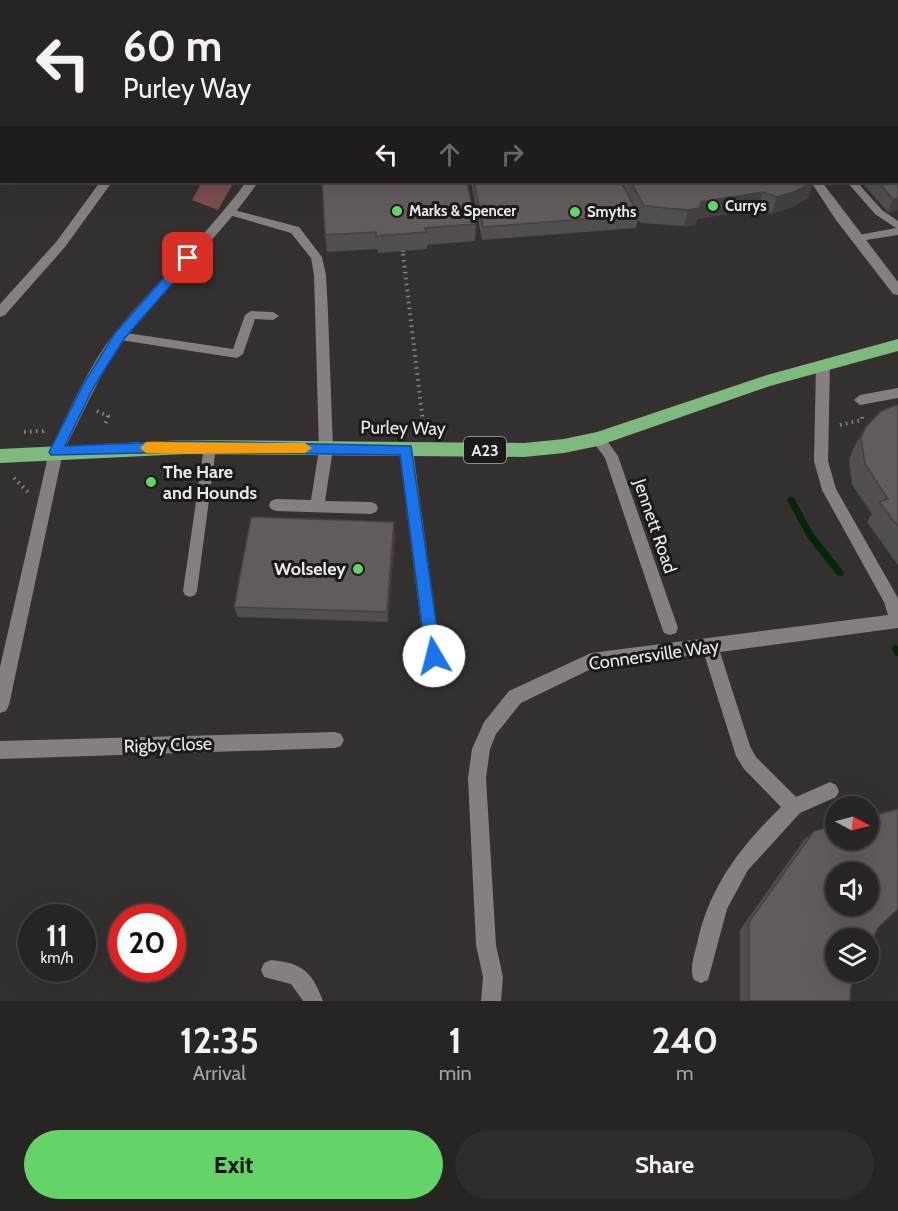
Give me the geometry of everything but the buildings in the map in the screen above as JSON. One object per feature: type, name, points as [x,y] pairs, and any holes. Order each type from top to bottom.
[{"type":"highway","name":"Purley Way","points":[[0,456],[210,447],[524,450],[564,446],[598,439],[698,403],[822,365],[898,345]]},
{"type":"street","points":[[0,312],[60,244],[105,183]]},
{"type":"street","points":[[0,705],[56,452],[88,386],[120,336],[230,212],[251,183]]},
{"type":"street","points":[[817,183],[898,291]]},
{"type":"street","points":[[822,365],[821,462],[823,476],[891,600],[898,620]]},
{"type":"street","name":"Jennett Road","points":[[598,439],[611,456],[669,628]]},
{"type":"street","name":"Connersville Way","points":[[491,1001],[492,977],[486,945],[477,778],[481,749],[490,728],[515,697],[591,661],[710,647],[898,620]]},
{"type":"street","points":[[710,647],[742,750],[750,763],[794,807]]},
{"type":"street","name":"Rigby Close","points":[[0,750],[336,740]]},
{"type":"street","points":[[701,973],[713,917],[729,883],[751,851],[794,807],[830,790]]},
{"type":"street","points":[[271,970],[293,972],[309,987],[314,1001]]},
{"type":"lane","points":[[853,183],[897,232],[857,239]]},
{"type":"lane","points":[[230,212],[295,230],[316,257],[321,304],[326,449],[317,506]]},
{"type":"lane","points":[[120,336],[237,354],[251,315],[273,316]]},
{"type":"lane","points":[[860,400],[898,393]]},
{"type":"lane","points":[[190,591],[210,447]]},
{"type":"lane","points":[[406,450],[434,656]]},
{"type":"lane","points":[[276,505],[371,508]]},
{"type":"path","points":[[402,251],[426,450]]},
{"type":"path","points":[[821,422],[839,425],[862,420],[860,400]]},
{"type":"path","points":[[97,411],[108,417],[105,425]]},
{"type":"path","points":[[24,432],[43,431],[51,424]]},
{"type":"path","points":[[14,478],[29,493]]},
{"type":"shaded area","points":[[201,183],[233,183],[218,210],[192,200]]},
{"type":"waterway","points":[[791,500],[810,535],[840,573]]},
{"type":"slow traffic","points":[[146,448],[305,448]]},
{"type":"place","name":"Currys","points":[[713,206]]},
{"type":"place","name":"Marks & Spencer","points":[[397,211]]},
{"type":"place","name":"Smyths","points":[[575,212]]},
{"type":"place","name":"The Hare and Hounds","points":[[151,482]]},
{"type":"place","name":"Wolseley","points":[[358,569]]},
{"type":"route","points":[[188,258],[132,321],[102,362],[56,452],[186,447],[406,450],[417,545],[434,656]]}]
